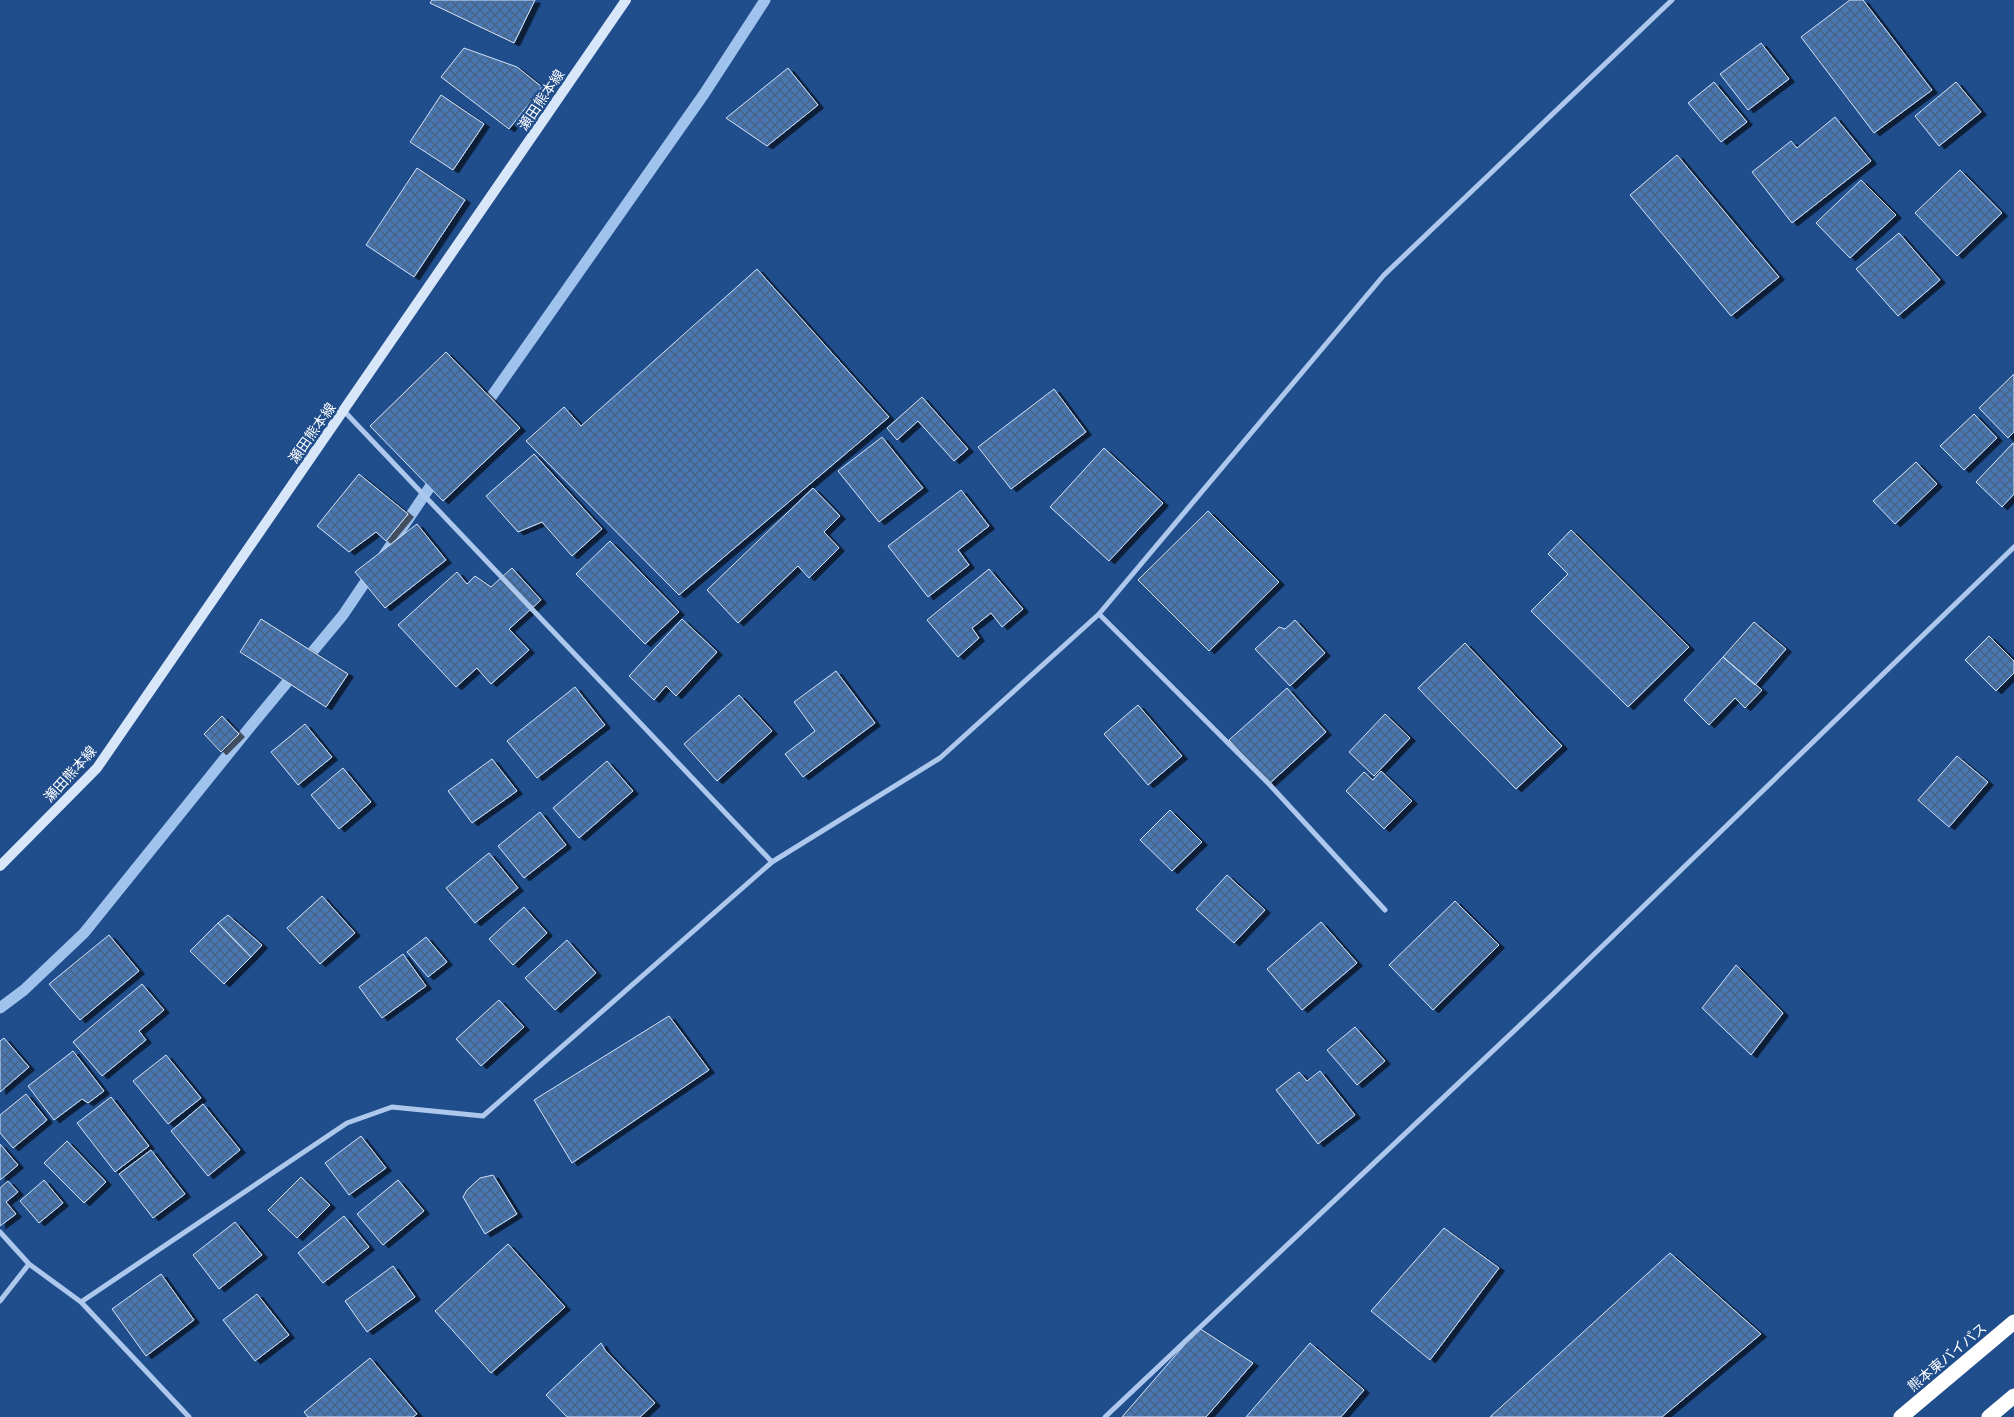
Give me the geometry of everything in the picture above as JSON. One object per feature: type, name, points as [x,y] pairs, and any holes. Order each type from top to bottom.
[{"type":"highway","name":"熊本東バイパス","points":[[1901,1417],[2014,1322]]},
{"type":"highway","points":[[1989,1417],[2014,1396]]},
{"type":"main road","name":"瀬田熊本線","points":[[0,866],[97,768],[626,0]]},
{"type":"street","points":[[81,1302],[347,1123],[392,1107],[483,1116],[772,862],[940,758],[1099,614],[1384,275],[1672,0]]},
{"type":"street","points":[[344,411],[772,862]]},
{"type":"street","points":[[1105,1417],[1553,994],[2014,547]]},
{"type":"street","points":[[1099,614],[1269,784],[1385,910]]},
{"type":"street","points":[[0,1232],[29,1264],[81,1302],[189,1417]]},
{"type":"street","points":[[0,1301],[29,1264]]},
{"type":"building","points":[[432,0],[535,0],[514,43],[430,3]]},
{"type":"building","points":[[1850,0],[1863,0],[1932,90],[1874,133],[1801,37]]},
{"type":"building","points":[[1761,43],[1789,79],[1748,110],[1720,74]]},
{"type":"building","points":[[464,48],[517,67],[542,87],[509,129],[441,77]]},
{"type":"building","points":[[788,68],[818,105],[767,146],[726,118]]},
{"type":"building","points":[[1714,82],[1747,122],[1721,142],[1688,103]]},
{"type":"building","points":[[1956,82],[1981,112],[1939,146],[1915,116]]},
{"type":"building","points":[[441,95],[484,124],[453,170],[410,142]]},
{"type":"building","points":[[1835,117],[1871,161],[1792,223],[1752,172],[1791,141],[1797,148]]},
{"type":"building","points":[[1677,155],[1779,277],[1731,316],[1630,195]]},
{"type":"building","points":[[417,168],[465,200],[414,277],[366,245]]},
{"type":"building","points":[[1960,170],[2002,213],[1957,256],[1915,213]]},
{"type":"building","points":[[1861,180],[1896,215],[1850,258],[1816,223]]},
{"type":"building","points":[[1899,233],[1940,280],[1898,316],[1856,269]]},
{"type":"building","points":[[757,269],[889,417],[679,595],[526,441],[564,407],[581,426]]},
{"type":"building","points":[[446,352],[520,428],[443,501],[370,426]]},
{"type":"building","points":[[2014,374],[2014,432],[2008,438],[1979,408]]},
{"type":"building","points":[[1054,389],[1086,432],[1011,489],[978,447]]},
{"type":"building","points":[[922,397],[968,449],[954,461],[918,421],[897,440],[887,428]]},
{"type":"building","points":[[1974,414],[1997,438],[1964,470],[1940,446]]},
{"type":"building","points":[[882,437],[923,488],[879,522],[838,471]]},
{"type":"building","points":[[2013,443],[2014,494],[2002,507],[1976,482]]},
{"type":"building","points":[[1104,448],[1163,503],[1109,561],[1050,507]]},
{"type":"building","points":[[534,454],[602,529],[572,556],[542,522],[518,532],[486,496]]},
{"type":"building","points":[[1916,462],[1937,484],[1895,524],[1873,501]]},
{"type":"building","points":[[359,474],[408,514],[386,541],[376,532],[349,552],[317,526]]},
{"type":"building","points":[[813,488],[840,516],[824,532],[839,548],[809,578],[798,566],[738,623],[707,590]]},
{"type":"building","points":[[961,490],[989,526],[958,550],[969,565],[928,597],[888,546]]},
{"type":"building","points":[[1208,511],[1279,582],[1209,651],[1138,580]]},
{"type":"building","points":[[417,524],[446,560],[385,608],[355,572]]},
{"type":"building","points":[[1571,530],[1689,647],[1628,707],[1531,611],[1568,574],[1548,554]]},
{"type":"building","points":[[610,541],[679,612],[645,644],[576,574]]},
{"type":"building","points":[[512,568],[541,600],[509,629],[529,650],[491,684],[477,668],[456,687],[398,625],[457,572],[467,584],[475,576],[491,587]]},
{"type":"building","points":[[989,569],[1023,609],[1002,627],[991,613],[972,628],[979,638],[958,657],[927,620]]},
{"type":"building","points":[[261,619],[348,674],[326,707],[240,652]]},
{"type":"building","points":[[682,619],[717,652],[676,696],[666,686],[654,700],[629,676]]},
{"type":"building","points":[[1295,620],[1325,653],[1290,686],[1255,649],[1279,627],[1285,629]]},
{"type":"building","points":[[1754,622],[1786,649],[1755,685],[1723,657]]},
{"type":"building","points":[[1989,636],[2014,661],[2014,673],[1996,691],[1965,660]]},
{"type":"building","points":[[1465,643],[1562,746],[1516,789],[1418,688]]},
{"type":"building","points":[[1723,657],[1762,690],[1745,708],[1735,698],[1709,725],[1684,700]]},
{"type":"building","points":[[836,671],[875,723],[803,777],[785,754],[815,731],[794,702]]},
{"type":"building","points":[[575,687],[605,725],[537,778],[507,741]]},
{"type":"building","points":[[1287,688],[1326,732],[1269,784],[1229,740]]},
{"type":"building","points":[[739,695],[772,731],[717,781],[684,744]]},
{"type":"building","points":[[1138,705],[1182,756],[1148,785],[1104,734]]},
{"type":"building","points":[[1385,714],[1410,738],[1374,776],[1349,752]]},
{"type":"building","points":[[222,716],[239,734],[221,752],[204,734]]},
{"type":"building","points":[[305,724],[332,757],[298,785],[271,752]]},
{"type":"building","points":[[1957,756],[1988,782],[1949,827],[1918,800]]},
{"type":"building","points":[[492,759],[517,791],[472,823],[448,791]]},
{"type":"building","points":[[607,761],[633,791],[579,838],[553,808]]},
{"type":"building","points":[[343,768],[371,802],[339,829],[311,795]]},
{"type":"building","points":[[1381,771],[1412,801],[1384,829],[1346,791],[1364,772],[1373,780]]},
{"type":"building","points":[[1170,810],[1202,842],[1172,871],[1140,840]]},
{"type":"building","points":[[540,812],[566,845],[524,878],[498,846]]},
{"type":"building","points":[[489,853],[518,888],[475,923],[446,888]]},
{"type":"building","points":[[1227,875],[1265,910],[1234,943],[1196,909]]},
{"type":"building","points":[[322,896],[355,933],[320,964],[287,928]]},
{"type":"building","points":[[1455,901],[1499,945],[1433,1010],[1389,965]]},
{"type":"building","points":[[524,907],[547,933],[513,965],[489,939]]},
{"type":"building","points":[[228,915],[262,945],[251,957],[218,923]]},
{"type":"building","points":[[1321,922],[1357,963],[1302,1010],[1267,969]]},
{"type":"building","points":[[218,923],[251,957],[224,984],[190,951]]},
{"type":"building","points":[[109,935],[139,971],[80,1020],[49,984]]},
{"type":"building","points":[[426,937],[447,962],[428,977],[407,952]]},
{"type":"building","points":[[567,940],[596,973],[555,1010],[525,978]]},
{"type":"building","points":[[403,954],[426,986],[382,1018],[359,987]]},
{"type":"building","points":[[1736,965],[1783,1013],[1751,1055],[1702,1008]]},
{"type":"building","points":[[142,984],[164,1010],[139,1031],[146,1040],[102,1076],[73,1042]]},
{"type":"building","points":[[499,1000],[524,1027],[481,1066],[456,1039]]},
{"type":"building","points":[[669,1016],[709,1070],[572,1163],[534,1100]]},
{"type":"building","points":[[1355,1027],[1385,1061],[1357,1085],[1327,1050]]},
{"type":"building","points":[[4,1038],[29,1067],[0,1092],[0,1041]]},
{"type":"building","points":[[73,1051],[104,1091],[88,1103],[82,1099],[54,1120],[28,1086]]},
{"type":"building","points":[[166,1055],[201,1098],[168,1124],[133,1081]]},
{"type":"building","points":[[1320,1071],[1355,1115],[1318,1144],[1276,1090],[1299,1072],[1307,1081]]},
{"type":"building","points":[[26,1094],[47,1120],[13,1148],[0,1133],[0,1115]]},
{"type":"building","points":[[111,1097],[149,1146],[115,1172],[77,1123]]},
{"type":"building","points":[[203,1104],[240,1150],[208,1176],[171,1131]]},
{"type":"building","points":[[361,1136],[386,1168],[349,1195],[325,1163]]},
{"type":"building","points":[[67,1141],[106,1182],[84,1203],[44,1163]]},
{"type":"building","points":[[0,1144],[18,1165],[0,1180]]},
{"type":"building","points":[[151,1150],[185,1194],[153,1218],[119,1174]]},
{"type":"building","points":[[493,1175],[517,1214],[485,1234],[463,1197],[467,1190],[480,1178]]},
{"type":"building","points":[[301,1177],[330,1205],[297,1238],[268,1210]]},
{"type":"building","points":[[44,1180],[63,1203],[39,1223],[20,1201]]},
{"type":"building","points":[[398,1180],[424,1211],[383,1245],[357,1214]]},
{"type":"building","points":[[8,1181],[18,1192],[6,1202],[16,1214],[0,1226],[0,1188]]},
{"type":"building","points":[[344,1216],[369,1247],[323,1283],[298,1253]]},
{"type":"building","points":[[235,1222],[262,1255],[219,1289],[193,1255]]},
{"type":"building","points":[[1444,1228],[1499,1268],[1430,1360],[1371,1311]]},
{"type":"building","points":[[508,1244],[565,1307],[491,1373],[435,1311]]},
{"type":"building","points":[[1670,1253],[1761,1334],[1662,1417],[1490,1417]]},
{"type":"building","points":[[393,1266],[415,1297],[367,1332],[345,1301]]},
{"type":"building","points":[[161,1274],[194,1320],[146,1356],[112,1309]]},
{"type":"building","points":[[257,1294],[289,1335],[255,1361],[223,1320]]},
{"type":"building","points":[[1199,1328],[1253,1363],[1206,1417],[1122,1417]]},
{"type":"building","points":[[601,1343],[605,1350],[655,1403],[640,1417],[567,1417],[546,1395]]},
{"type":"building","points":[[1310,1343],[1364,1390],[1341,1417],[1246,1417]]},
{"type":"building","points":[[370,1358],[417,1414],[413,1417],[308,1417],[304,1412]]},
{"type":"waterway","points":[[482,410],[704,94],[765,0]]},
{"type":"waterway","points":[[384,555],[438,475]]},
{"type":"waterway","points":[[0,1008],[24,990],[84,933],[343,615],[372,572]]}]
